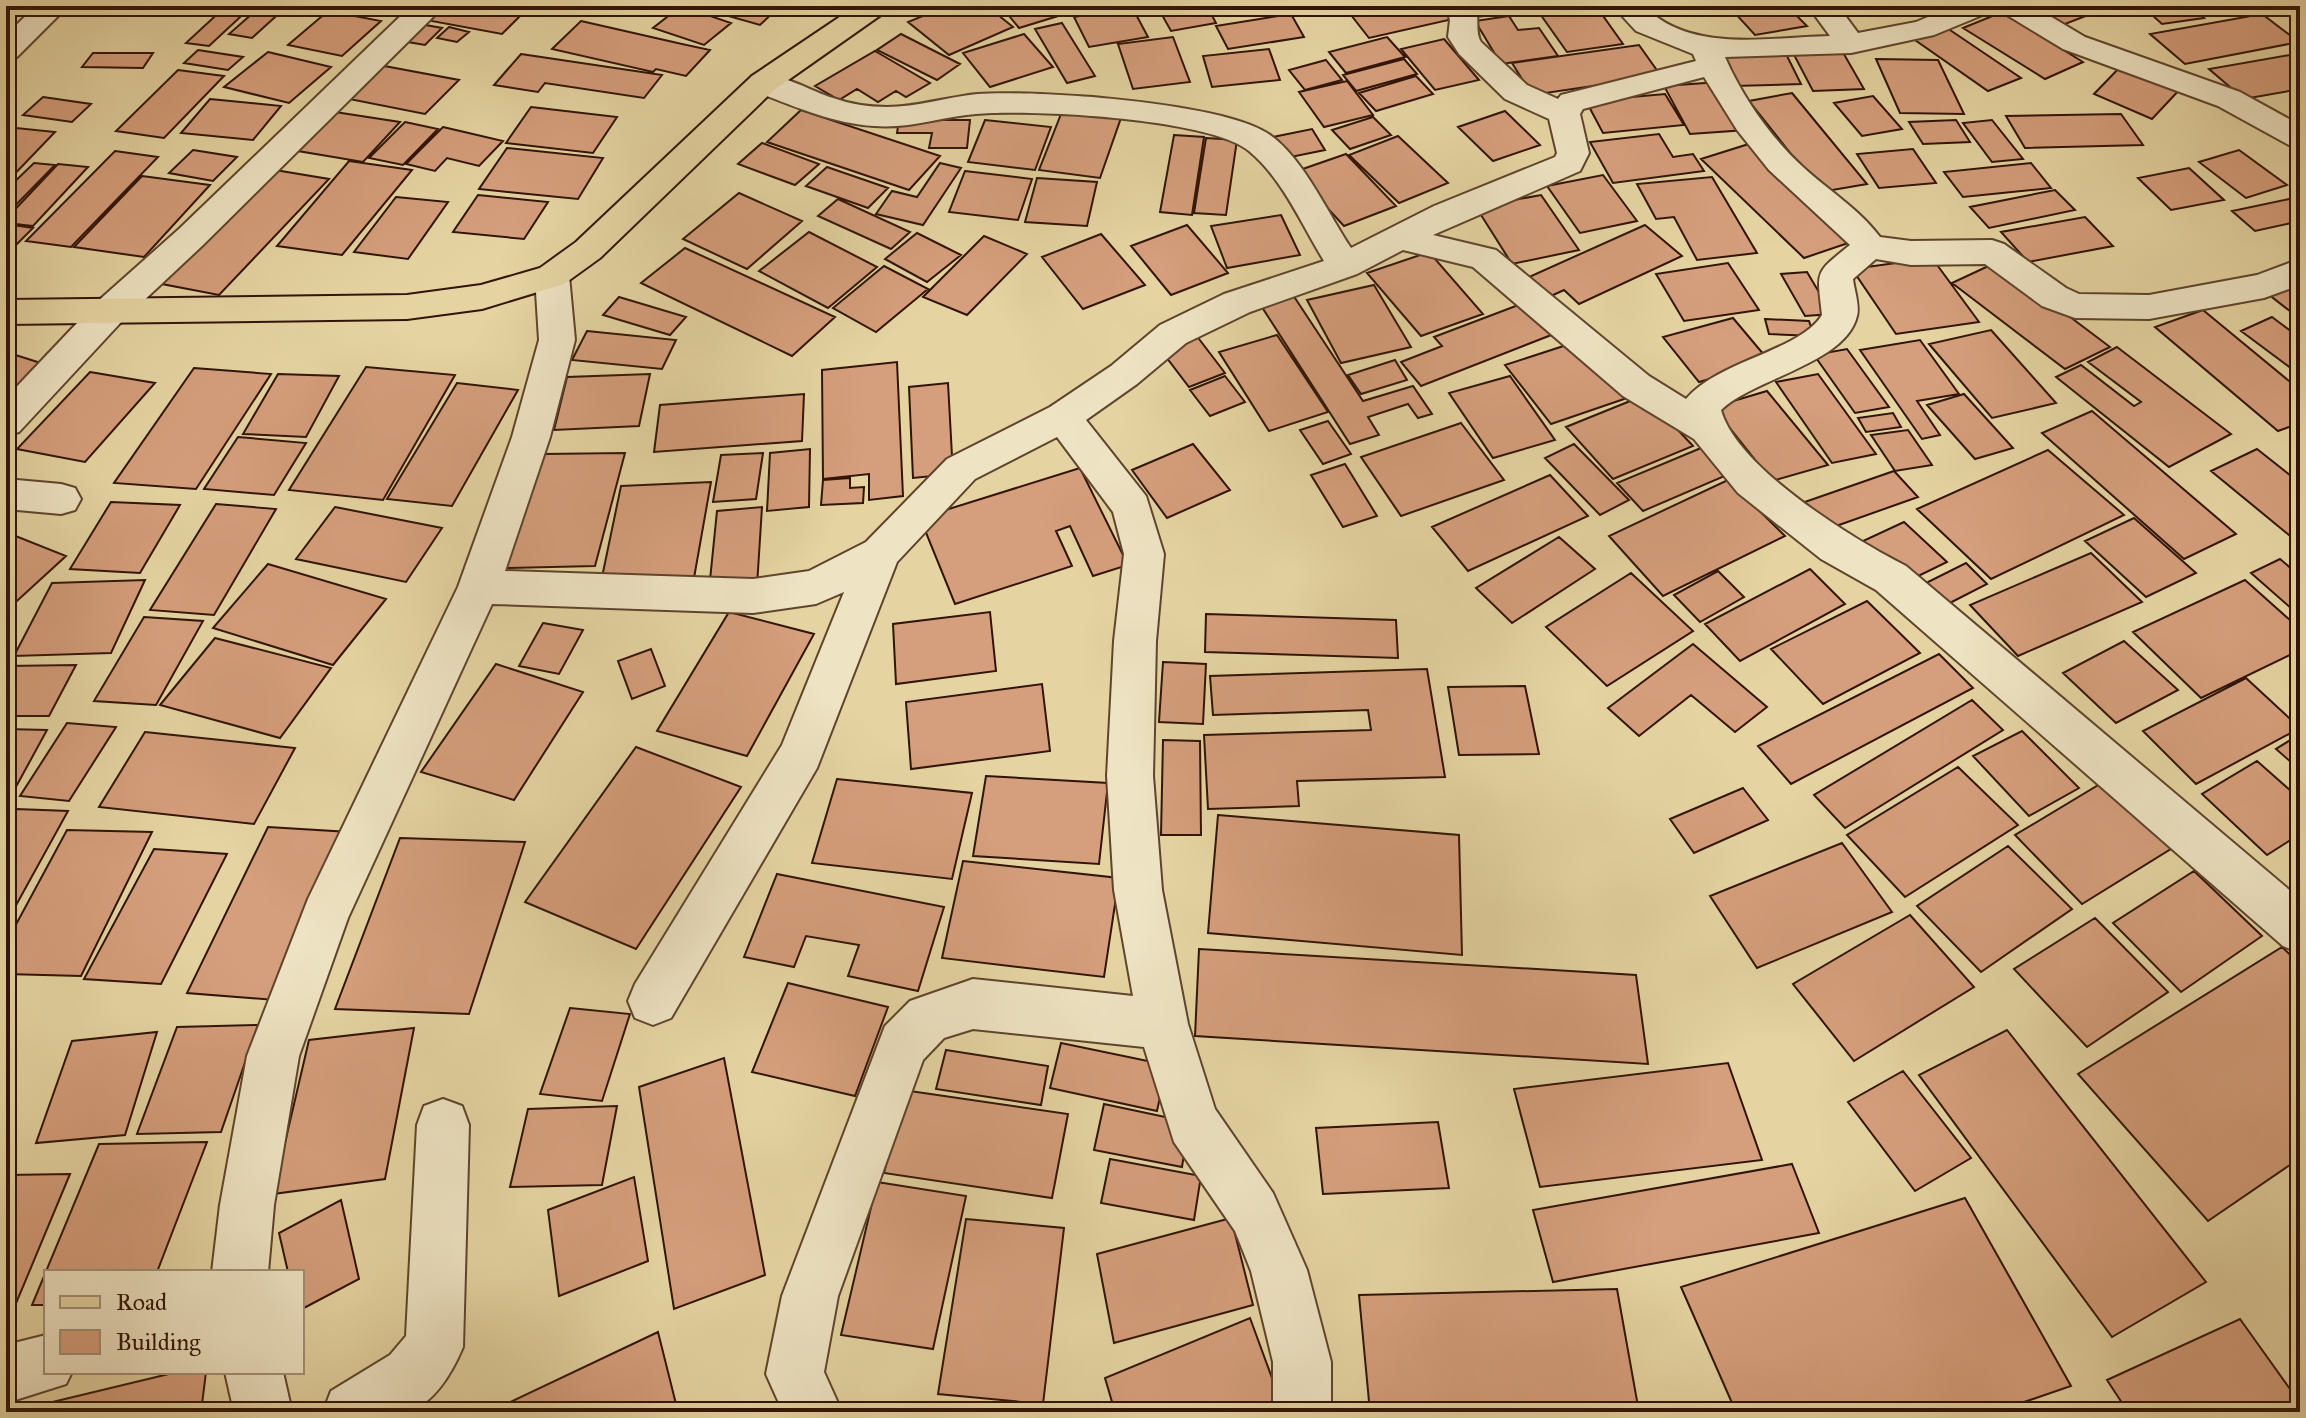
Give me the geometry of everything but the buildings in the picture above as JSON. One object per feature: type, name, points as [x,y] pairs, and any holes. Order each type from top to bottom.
[{"type":"main road","points":[[6,312],[407,307],[482,297],[552,276],[588,250],[763,83],[875,6]]},
{"type":"street","points":[[6,51],[53,6]]},
{"type":"street","points":[[6,422],[110,311],[213,215],[400,30],[429,6]]},
{"type":"street","points":[[1461,6],[1465,20],[1463,37],[1470,48],[1516,92],[1564,114]]},
{"type":"street","points":[[1628,6],[1646,25],[1710,57],[1728,93],[1780,163],[1855,226],[1869,247]]},
{"type":"street","points":[[1823,6],[1851,44]]},
{"type":"street","points":[[479,587],[753,596],[816,587],[880,553],[961,469],[1063,417],[1124,375],[1173,334],[1237,303],[1345,266],[1446,214],[1568,164],[1573,153],[1564,114],[1572,102],[1710,57],[1851,44],[1924,29],[1980,6]]},
{"type":"street","points":[[2012,6],[2074,43],[2229,99],[2300,138]]},
{"type":"street","points":[[763,83],[842,112],[884,117],[921,115],[978,104],[1069,104],[1230,127],[1258,141],[1279,164],[1345,266]]},
{"type":"street","points":[[1400,238],[1484,258],[1636,386],[1707,429],[1752,482],[1835,548],[1891,578],[1911,594],[2019,691],[2300,930]]},
{"type":"street","points":[[1707,429],[1701,406],[1722,387],[1817,342],[1832,329],[1840,315],[1835,275],[1869,247],[1911,253],[1992,252],[2054,297],[2075,306],[2149,307],[2264,286],[2300,271]]},
{"type":"street","points":[[240,1270],[247,1205],[273,1056],[325,915],[479,587],[531,437],[557,340],[552,276]]},
{"type":"street","points":[[1063,417],[1132,507],[1144,554],[1135,641],[1130,776],[1138,890],[1163,1024],[1193,1123],[1254,1212],[1279,1270],[1302,1362],[1302,1412]]},
{"type":"street","points":[[6,494],[61,499]]},
{"type":"street","points":[[653,1001],[801,754],[880,553]]},
{"type":"street","points":[[813,1412],[795,1374],[810,1296],[903,1044],[928,1019],[973,1004],[1163,1024]]},
{"type":"street","points":[[352,1412],[411,1376],[434,1347],[443,1125]]},
{"type":"street","points":[[6,1374],[44,1364]]},
{"type":"street","points":[[254,1374],[263,1412]]}]
